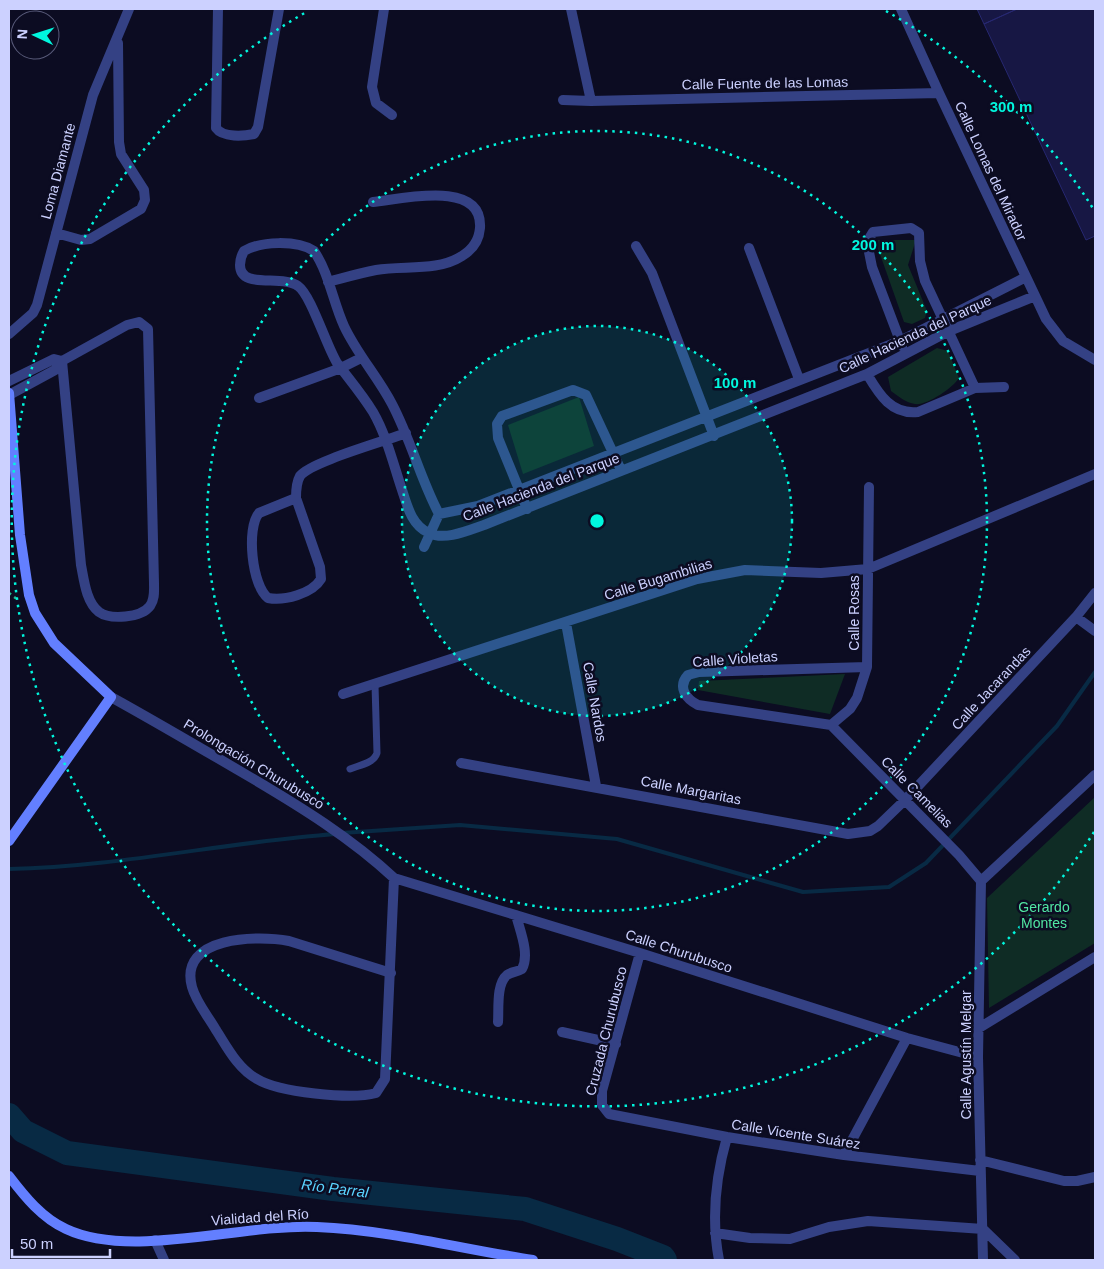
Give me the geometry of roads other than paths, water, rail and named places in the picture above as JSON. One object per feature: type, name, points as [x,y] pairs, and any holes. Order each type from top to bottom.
[{"type":"main road","name":"Prolongación Churubusco","points":[[9,394],[20,534],[28,595],[35,613],[54,643],[111,698]]},
{"type":"main road","points":[[9,841],[111,698]]},
{"type":"main road","name":"Vialidad del Río","points":[[9,1176],[32,1204],[66,1229],[107,1241],[155,1240],[250,1230],[315,1226],[364,1232],[533,1260]]},
{"type":"street","name":"Loma Diamante","points":[[9,334],[33,313],[93,95],[118,40],[129,9]]},
{"type":"street","points":[[218,9],[216,128],[223,134],[245,135],[254,134],[258,127],[279,9]]},
{"type":"street","points":[[384,9],[372,86],[376,103],[392,115]]},
{"type":"street","points":[[570,9],[591,101]]},
{"type":"street","name":"Calle Lomas del Mirador","points":[[901,9],[1046,319],[1063,341],[1095,360]]},
{"type":"street","points":[[56,233],[81,240],[90,239],[141,209],[145,200],[144,190],[121,154],[119,142],[118,40]]},
{"type":"street","name":"Calle Fuente de las Lomas","points":[[563,100],[591,101],[939,93]]},
{"type":"street","points":[[328,282],[375,270],[416,268],[462,257],[471,249],[479,233],[480,224],[476,209],[468,201],[458,197],[421,196],[373,202]]},
{"type":"street","points":[[906,354],[872,268],[867,248],[868,236],[873,232],[911,228],[919,233],[922,271],[975,388]]},
{"type":"street","points":[[424,547],[430,534],[439,514],[428,494],[406,433],[392,404],[361,358],[344,325],[314,251],[301,245],[249,248],[241,255],[240,270],[245,277],[253,281],[288,281],[299,286],[306,296],[330,351],[374,414],[414,521],[430,534]]},
{"type":"street","points":[[636,246],[652,274],[714,436]]},
{"type":"street","points":[[748,248],[799,379]]},
{"type":"street","name":"Calle Hacienda del Parque","points":[[439,514],[463,510],[900,341],[943,317],[1026,278]]},
{"type":"street","name":"Calle Hacienda del Parque","points":[[430,534],[452,535],[465,531],[527,509],[621,470],[714,436],[867,374],[949,331],[1035,296]]},
{"type":"street","points":[[9,394],[55,370],[62,361],[133,322],[143,324],[148,329],[154,583],[154,597],[150,607],[140,613],[110,616],[99,612],[92,604],[87,593],[81,565],[62,361]]},
{"type":"street","points":[[259,398],[341,368],[361,358]]},
{"type":"street","points":[[9,381],[54,359],[62,361]]},
{"type":"street","points":[[867,374],[884,399],[893,407],[908,413],[918,412],[975,388],[1004,387]]},
{"type":"street","points":[[527,509],[496,430],[499,419],[502,416],[567,392],[580,392],[586,395],[621,470]]},
{"type":"street","points":[[296,498],[259,513],[252,528],[250,536],[259,588],[268,598],[287,598],[313,588],[321,579],[320,567],[296,498],[297,483],[306,471],[406,433]]},
{"type":"street","name":"Calle Bugambilias","points":[[343,694],[697,579],[745,570],[821,574],[868,569],[1095,474]]},
{"type":"street","name":"Calle Rosas","points":[[830,725],[850,709],[857,698],[867,667],[869,487]]},
{"type":"street","name":"Calle Jacarandas","points":[[905,800],[1076,616],[1095,593]]},
{"type":"street","points":[[1076,616],[1095,631]]},
{"type":"street","name":"Calle Nardos","points":[[566,623],[596,786]]},
{"type":"street","name":"Calle Violetas","points":[[830,725],[698,705],[686,698],[683,693],[684,681],[688,675],[699,672],[867,667]]},
{"type":"street","name":"Prolongación Churubusco","points":[[111,698],[178,734],[316,816],[378,862]]},
{"type":"street","name":"Calle Camelias","points":[[830,725],[959,854],[981,881]]},
{"type":"street","name":"Calle Margaritas","points":[[461,763],[596,786],[848,834],[870,831],[905,800]]},
{"type":"street","points":[[981,881],[1095,775]]},
{"type":"street","name":"Calle Churubusco","points":[[378,862],[394,878],[640,953],[908,1038],[978,1057]]},
{"type":"street","points":[[391,973],[290,941],[274,938],[243,940],[209,946],[193,962],[191,972],[192,986],[196,998],[246,1072],[269,1086],[352,1096],[376,1093],[385,1080],[391,973],[394,878]]},
{"type":"street","name":"Calle Agustín Melgar","points":[[981,881],[978,1057],[983,1260]]},
{"type":"street","points":[[498,1022],[500,993],[504,978],[522,969],[524,966],[525,954],[516,915]]},
{"type":"street","name":"Cruzada Churubusco","points":[[609,1114],[604,1110],[601,1098],[640,953]]},
{"type":"street","points":[[979,1028],[1095,957]]},
{"type":"street","points":[[562,1032],[616,1044]]},
{"type":"street","points":[[844,1156],[908,1038]]},
{"type":"street","name":"Calle Vicente Suárez","points":[[609,1114],[727,1137],[844,1156],[980,1171]]},
{"type":"street","points":[[718,1260],[715,1233],[716,1178],[727,1137]]},
{"type":"street","points":[[980,1160],[1064,1181],[1077,1182],[1095,1177]]},
{"type":"street","points":[[715,1233],[750,1238],[790,1239],[844,1224],[868,1221],[983,1229],[1013,1260]]},
{"type":"street","points":[[155,1240],[164,1260]]},
{"type":"lane","points":[[350,769],[376,758],[375,685]]},
{"type":"waterway","points":[[342,833],[460,825],[617,839],[803,892],[889,887],[926,863],[1057,726],[1095,672]]},
{"type":"waterway","points":[[9,869],[91,864],[335,834]]},
{"type":"waterway","name":"Río Parral","points":[[9,1115],[23,1131],[67,1153],[333,1189],[525,1209],[617,1239],[663,1257],[665,1260]]},
{"type":"park label","name":"Gerardo Montes","points":[[1044,916]]}]
